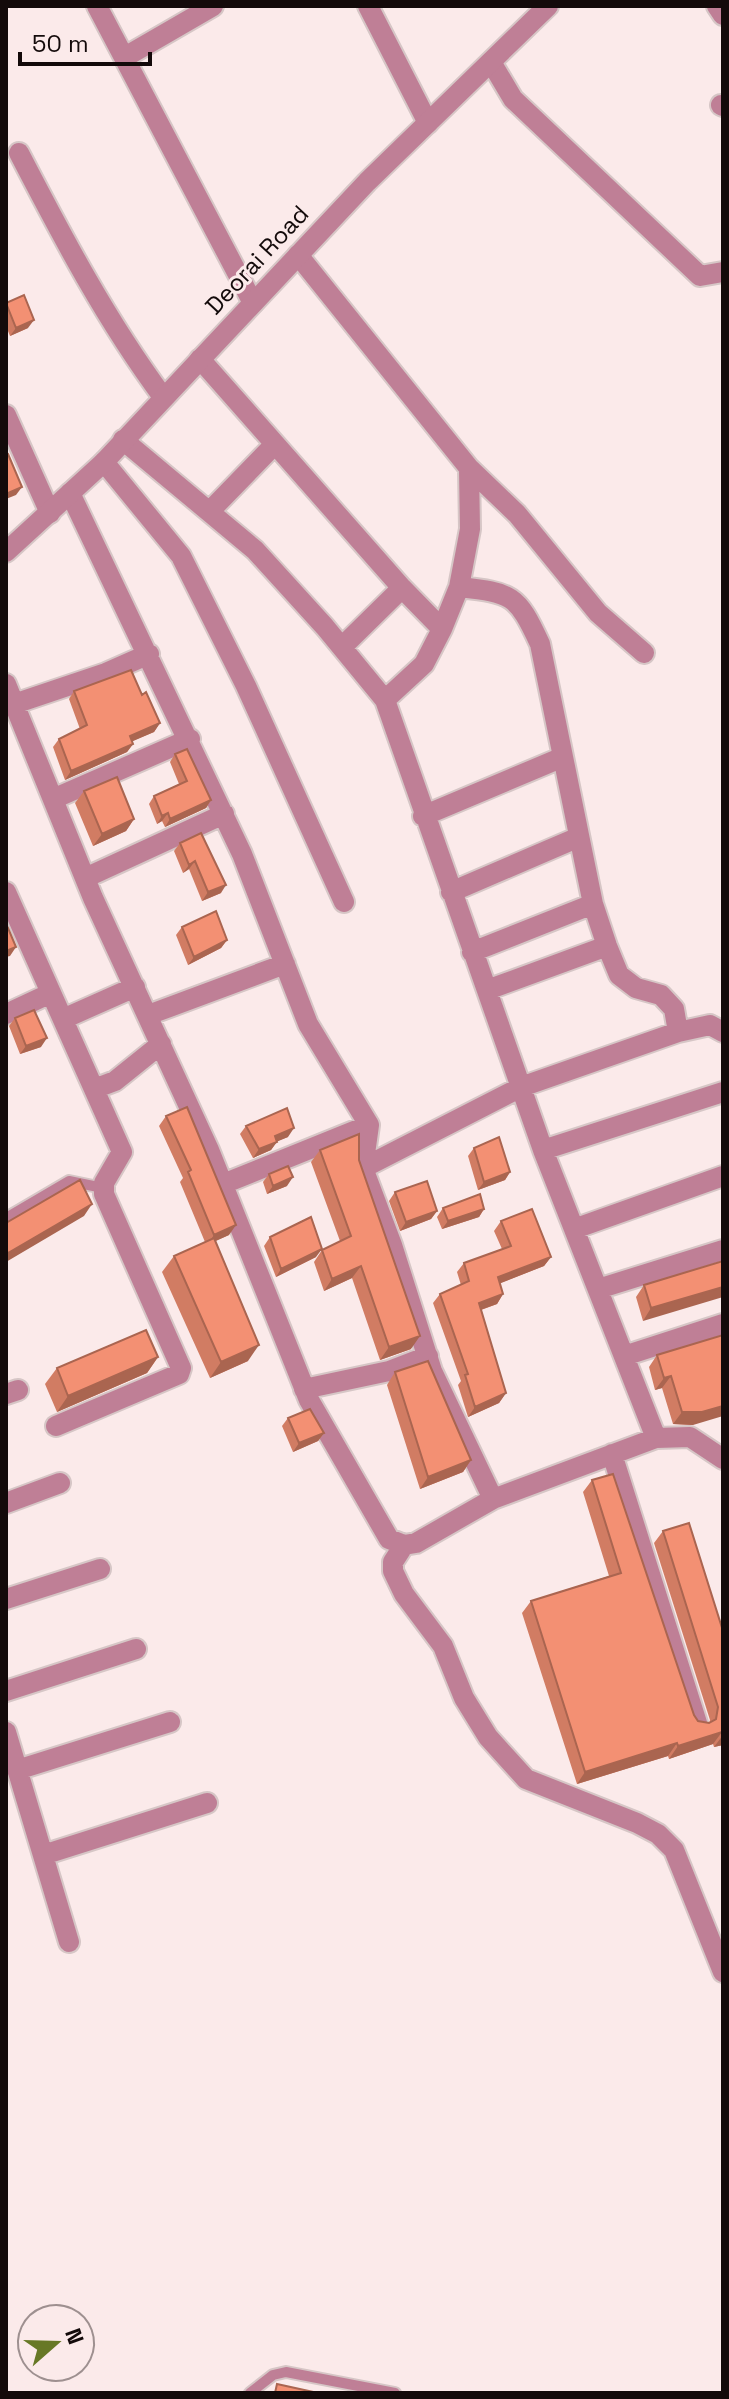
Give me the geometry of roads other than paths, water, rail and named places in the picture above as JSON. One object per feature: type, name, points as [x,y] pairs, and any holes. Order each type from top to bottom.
[{"type":"street","points":[[97,6],[253,303]]},
{"type":"street","points":[[125,57],[213,6]]},
{"type":"street","points":[[368,6],[428,123]]},
{"type":"street","name":"Deorai Road","points":[[6,551],[104,462],[298,255],[548,6]]},
{"type":"street","points":[[717,6],[723,15]]},
{"type":"street","points":[[491,62],[513,99],[700,276],[723,272]]},
{"type":"street","points":[[19,153],[78,268],[123,343],[163,397]]},
{"type":"street","points":[[298,255],[469,468],[517,514],[598,613],[644,653]]},
{"type":"street","points":[[200,359],[402,588],[442,629]]},
{"type":"street","points":[[6,415],[50,513]]},
{"type":"street","points":[[123,440],[255,550],[385,700],[423,816],[543,1150],[656,1438]]},
{"type":"street","points":[[210,511],[275,444]]},
{"type":"street","points":[[104,462],[181,556],[246,686],[344,902]]},
{"type":"street","points":[[385,700],[424,664],[459,587],[470,529],[469,468]]},
{"type":"street","points":[[70,493],[224,814],[308,1024],[369,1125],[363,1168],[428,1356],[493,1499]]},
{"type":"street","points":[[459,587],[500,592],[523,607],[540,644],[593,904],[607,946],[619,975],[636,988],[661,995],[674,1009],[678,1032]]},
{"type":"street","points":[[342,647],[402,588]]},
{"type":"street","points":[[14,704],[106,673],[149,654]]},
{"type":"street","points":[[6,684],[85,878],[223,1184],[304,1389],[389,1539],[404,1545],[416,1543],[493,1499],[656,1438],[690,1437],[723,1459]]},
{"type":"street","points":[[53,799],[190,739]]},
{"type":"street","points":[[423,816],[563,757]]},
{"type":"street","points":[[85,878],[224,814]]},
{"type":"street","points":[[451,892],[579,837]]},
{"type":"street","points":[[9,904],[122,1152],[103,1188],[181,1368],[179,1374],[56,1426]]},
{"type":"street","points":[[472,952],[593,904]]},
{"type":"street","points":[[487,990],[607,946]]},
{"type":"street","points":[[148,1015],[285,964]]},
{"type":"street","points":[[63,1019],[135,987]]},
{"type":"street","points":[[6,1014],[51,993]]},
{"type":"street","points":[[363,1168],[521,1087],[678,1032],[710,1025],[723,1032]]},
{"type":"street","points":[[94,1089],[115,1081],[161,1044]]},
{"type":"street","points":[[543,1150],[722,1092],[723,1100]]},
{"type":"street","points":[[223,1184],[369,1125]]},
{"type":"street","points":[[574,1229],[723,1176]]},
{"type":"street","points":[[598,1289],[723,1250]]},
{"type":"street","points":[[624,1356],[723,1324]]},
{"type":"street","points":[[304,1389],[389,1371],[428,1356]]},
{"type":"street","points":[[612,1454],[697,1723]]},
{"type":"street","points":[[6,1503],[60,1483]]},
{"type":"street","points":[[404,1545],[393,1562],[393,1571],[404,1594],[443,1646],[464,1698],[488,1737],[526,1779],[658,1834],[674,1850],[723,1972]]},
{"type":"street","points":[[6,1599],[100,1569]]},
{"type":"street","points":[[6,1691],[136,1649]]},
{"type":"street","points":[[17,1770],[170,1722]]},
{"type":"street","points":[[6,1732],[69,1942]]},
{"type":"street","points":[[43,1855],[207,1803]]},
{"type":"lane","points":[[6,1218],[69,1181],[103,1188]]},
{"type":"lane","points":[[250,2393],[273,2375],[286,2372],[395,2393]]}]
